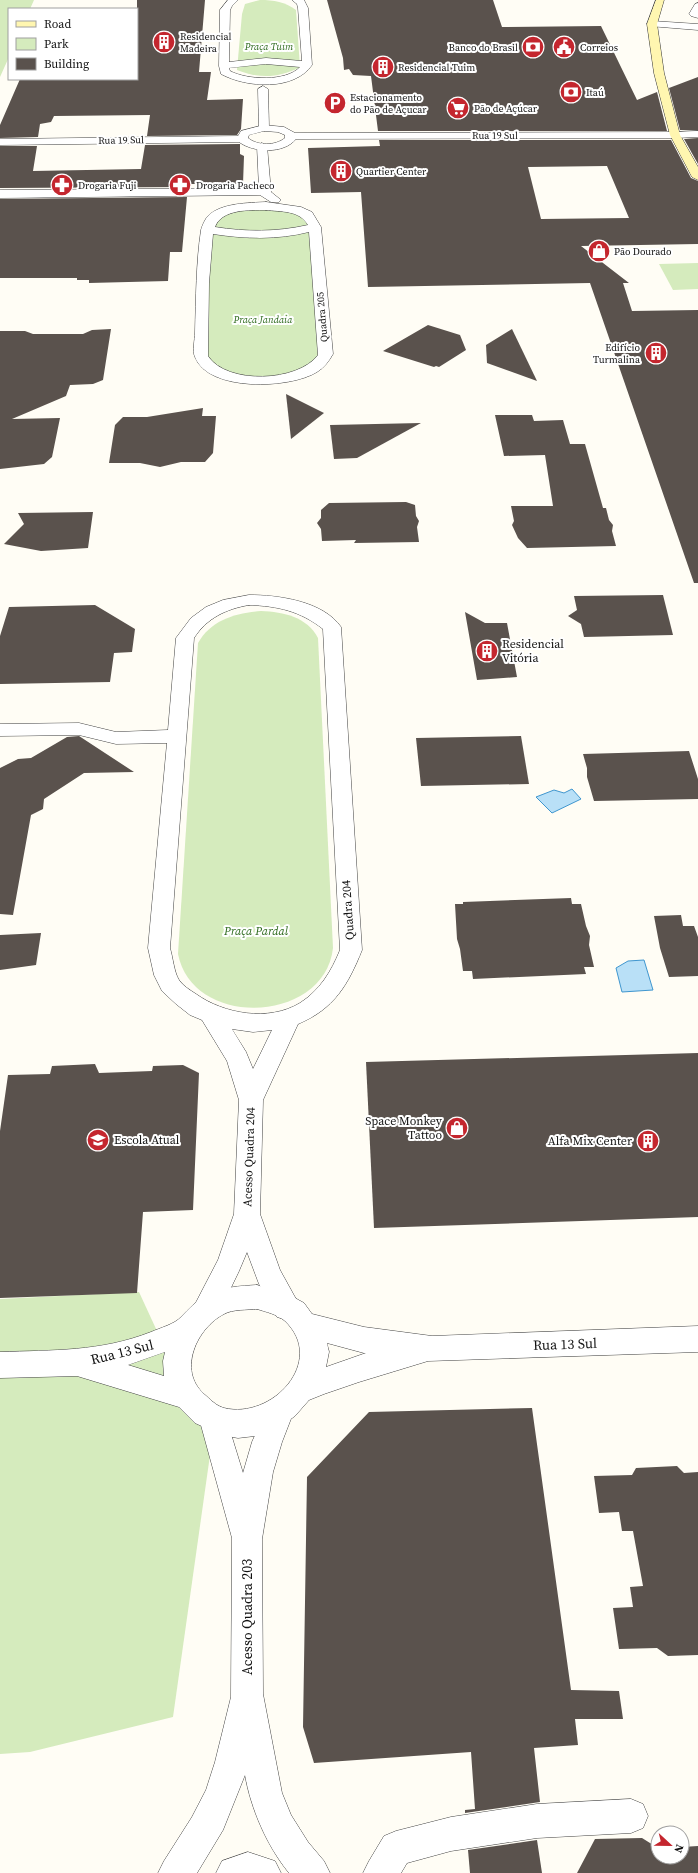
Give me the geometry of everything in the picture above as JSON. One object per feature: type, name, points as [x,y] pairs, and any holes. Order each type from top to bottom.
[{"type":"main road","points":[[660,0],[652,24],[659,73],[675,135],[698,178]]},
{"type":"street","points":[[234,0],[228,4],[225,10],[225,72],[263,89],[297,75],[306,69],[303,8],[301,2],[296,0]]},
{"type":"street","points":[[698,6],[694,14],[698,15]]},
{"type":"street","points":[[652,24],[698,27]]},
{"type":"street","points":[[224,66],[242,62],[272,60],[307,65]]},
{"type":"street","points":[[243,80],[264,81],[285,79]]},
{"type":"street","points":[[263,89],[264,128]]},
{"type":"street","points":[[264,128],[280,129],[286,131],[292,136],[288,142],[283,144],[262,146],[249,144],[242,139],[245,133],[264,128]]},
{"type":"street","name":"Rua 19 Sul","points":[[292,136],[698,134]]},
{"type":"street","name":"Rua 19 Sul","points":[[0,142],[242,139]]},
{"type":"street","points":[[262,146],[265,192]]},
{"type":"street","points":[[245,208],[265,192]]},
{"type":"street","points":[[0,194],[265,192],[276,202],[308,215],[315,227],[293,233],[261,236],[241,235],[207,229],[212,219],[223,212],[245,208],[274,206],[291,209]]},
{"type":"street","name":"Quadra 205","points":[[207,229],[201,356],[209,368],[221,374],[245,379],[266,379],[280,378],[307,372],[320,363],[326,354],[315,227]]},
{"type":"street","name":"Quadra 204","points":[[249,600],[284,602],[301,607],[322,618],[332,626],[351,950],[344,968],[334,984],[321,1000],[301,1012],[279,1020],[231,1020],[212,1015],[186,1000],[169,984],[159,948],[177,736],[185,638],[199,620],[209,612],[222,605],[249,600]]},
{"type":"street","points":[[0,730],[78,729],[116,738],[177,736]]},
{"type":"street","name":"Acesso Quadra 204","points":[[197,1319],[230,1263],[247,1214],[251,1100],[238,1059],[212,1015]]},
{"type":"street","name":"Acesso Quadra 204","points":[[251,1100],[290,1016]]},
{"type":"street","name":"Acesso Quadra 204","points":[[247,1214],[268,1275],[295,1316]]},
{"type":"street","points":[[257,1297],[295,1316],[308,1331],[315,1352],[310,1372],[301,1390],[288,1407],[270,1418],[249,1424],[230,1423],[213,1418],[198,1409],[187,1396],[179,1381],[176,1364],[180,1346],[197,1319],[217,1304],[236,1298],[257,1297]]},
{"type":"street","name":"Rua 13 Sul","points":[[295,1316],[364,1340],[432,1349],[698,1339]]},
{"type":"street","name":"Rua 13 Sul","points":[[0,1365],[76,1363],[136,1351],[162,1342],[197,1319]]},
{"type":"street","name":"Rua 13 Sul","points":[[301,1390],[333,1376],[367,1365],[432,1349]]},
{"type":"street","name":"Rua 13 Sul","points":[[76,1363],[187,1396]]},
{"type":"street","name":"Acesso Quadra 203","points":[[280,1411],[267,1442],[258,1472],[247,1539],[247,1694],[265,1793],[278,1827],[296,1854],[312,1873]]},
{"type":"street","name":"Acesso Quadra 203","points":[[213,1418],[247,1539]]},
{"type":"street","name":"Acesso Quadra 203","points":[[176,1873],[197,1843],[212,1816],[227,1781],[247,1694]]},
{"type":"street","points":[[381,1873],[396,1848],[450,1834],[537,1821],[631,1816]]},
{"type":"street","points":[[234,1873],[248,1869],[263,1873]]},
{"type":"green space","points":[[0,0],[34,0],[30,8],[8,8],[8,59],[0,77]]},
{"type":"green space","name":"Praça Tuim","points":[[260,0],[279,2],[296,10],[300,67],[292,71],[269,76],[254,75],[237,70],[242,14],[245,4]]},
{"type":"green space","name":"Praça Jandaia","points":[[252,207],[308,215],[320,363],[280,378],[221,375],[201,356],[212,219]]},
{"type":"green space","points":[[698,263],[698,289],[673,290],[659,264]]},
{"type":"green space","name":"Praça Pardal","points":[[261,611],[286,614],[301,620],[308,625],[318,638],[333,948],[325,973],[308,991],[284,1003],[258,1008],[232,1005],[207,996],[189,979],[178,954],[198,643],[203,635],[217,623],[233,616]]},
{"type":"green space","points":[[139,1292],[211,1448],[173,1717],[30,1752],[0,1754],[0,1299]]},
{"type":"water","points":[[572,789],[581,799],[552,813],[536,797],[554,790],[564,793]]},
{"type":"water","points":[[644,960],[653,990],[622,992],[616,968],[628,961]]},
{"type":"building","points":[[137,0],[205,0],[199,72],[211,72],[207,100],[243,99],[241,129],[237,135],[147,136],[150,115],[54,116],[51,122],[40,124],[38,137],[0,138],[0,125],[20,80],[138,80]]},
{"type":"building","points":[[327,0],[493,0],[502,27],[601,26],[637,100],[657,92],[667,131],[378,131],[371,76],[353,75],[349,69],[344,70],[343,58]]},
{"type":"building","points":[[698,77],[698,130],[680,130],[669,88]]},
{"type":"building","points":[[698,138],[698,164],[684,139]]},
{"type":"building","points":[[379,140],[671,140],[691,178],[698,181],[698,244],[581,246],[629,283],[623,283],[632,311],[698,310],[698,583],[694,583],[590,283],[368,287],[361,192],[311,193],[308,148],[380,146]],"holes":[[[607,166],[629,218],[541,219],[528,167]]]},
{"type":"building","points":[[240,144],[240,154],[244,156],[243,184],[188,184],[188,187],[0,188],[0,146],[37,146],[33,171],[141,169],[145,145]]},
{"type":"building","points":[[187,197],[182,252],[170,252],[168,281],[89,283],[89,280],[77,280],[77,278],[0,278],[0,199]]},
{"type":"building","points":[[428,325],[460,335],[466,350],[439,367],[434,367],[383,351]]},
{"type":"building","points":[[111,329],[103,380],[93,384],[70,385],[66,396],[12,419],[60,418],[52,457],[44,464],[0,469],[0,331],[25,331],[33,334],[83,334],[92,330]]},
{"type":"building","points":[[512,329],[537,381],[487,363],[486,345]]},
{"type":"building","points":[[286,394],[324,413],[291,439]]},
{"type":"building","points":[[203,408],[202,416],[216,416],[213,453],[205,462],[181,462],[160,467],[140,463],[109,463],[115,425],[123,417],[147,417]]},
{"type":"building","points":[[495,415],[532,415],[534,421],[563,420],[570,444],[585,444],[603,508],[606,508],[609,520],[613,525],[612,531],[616,546],[527,548],[518,538],[512,525],[514,521],[511,506],[553,506],[545,455],[504,456]]},
{"type":"building","points":[[421,423],[357,458],[334,459],[330,425]]},
{"type":"building","points":[[406,502],[415,505],[416,516],[419,521],[417,527],[419,542],[354,543],[356,540],[322,541],[321,529],[317,523],[321,518],[321,510],[329,503]]},
{"type":"building","points":[[93,512],[88,548],[41,551],[4,544],[24,524],[18,513]]},
{"type":"building","points":[[663,595],[673,635],[584,637],[581,624],[568,616],[577,610],[574,596]]},
{"type":"building","points":[[95,605],[135,629],[132,652],[114,653],[110,682],[0,684],[0,636],[9,607]]},
{"type":"building","name":"Residencial Vitória","points":[[465,612],[485,623],[507,623],[517,677],[477,680]]},
{"type":"building","points":[[79,736],[134,772],[84,773],[44,799],[43,809],[31,815],[13,915],[0,914],[0,768],[18,759],[31,758],[67,737]]},
{"type":"building","points":[[521,736],[529,784],[421,786],[416,738]]},
{"type":"building","points":[[689,751],[698,779],[698,799],[594,801],[587,777],[587,768],[583,754]]},
{"type":"building","points":[[571,898],[572,904],[581,904],[590,936],[589,945],[594,967],[584,967],[586,974],[473,979],[472,971],[463,971],[457,939],[455,904],[463,904],[463,902]]},
{"type":"building","points":[[681,915],[683,926],[694,926],[698,937],[698,976],[669,977],[660,948],[654,916]]},
{"type":"building","points":[[41,933],[36,965],[0,970],[0,935]]},
{"type":"building","name":"Alfa Mix Center","points":[[698,1053],[698,1217],[374,1228],[366,1062]]},
{"type":"building","name":"Escola Atual","points":[[95,1064],[99,1073],[152,1071],[153,1066],[183,1065],[199,1073],[193,1210],[143,1212],[137,1293],[0,1298],[0,1131],[8,1075],[50,1074],[52,1066]]},
{"type":"building","points":[[532,1408],[571,1690],[619,1691],[623,1719],[575,1719],[578,1745],[534,1748],[540,1802],[465,1813],[465,1810],[475,1809],[471,1752],[314,1763],[303,1727],[307,1477],[369,1412]]},
{"type":"building","points":[[677,1466],[684,1473],[698,1472],[698,1655],[668,1656],[657,1648],[619,1649],[613,1608],[633,1607],[630,1587],[643,1586],[633,1531],[622,1531],[619,1512],[599,1513],[594,1476],[632,1475],[636,1468]]},
{"type":"building","points":[[642,1838],[650,1843],[650,1865],[690,1865],[690,1846],[698,1846],[698,1873],[577,1873],[595,1839]]},
{"type":"building","points":[[537,1840],[542,1873],[470,1873],[468,1850]]},
{"type":"place","name":"Residencial Madeira","points":[[164,42]]},
{"type":"place","name":"Banco do Brasil","points":[[533,47]]},
{"type":"place","name":"Correios","points":[[564,47]]},
{"type":"place","name":"Residencial Tuim","points":[[383,67]]},
{"type":"place","name":"Itaú","points":[[571,92]]},
{"type":"place","name":"Estacionamento do Pão de Açucar","points":[[335,103]]},
{"type":"place","name":"Pão de Açúcar","points":[[458,108]]},
{"type":"place","name":"Quartier Center","points":[[341,171]]},
{"type":"place","name":"Drogaria Fuji","points":[[62,185]]},
{"type":"place","name":"Drogaria Pacheco","points":[[180,185]]},
{"type":"place","name":"Pão Dourado","points":[[599,251]]},
{"type":"place","name":"Edifício Turmalina","points":[[656,353]]},
{"type":"place","name":"Residencial Vitória","points":[[487,651]]},
{"type":"place","name":"Space Monkey Tattoo","points":[[457,1128]]},
{"type":"place","name":"Escola Atual","points":[[98,1140]]},
{"type":"place","name":"Alfa Mix Center","points":[[648,1141]]}]
